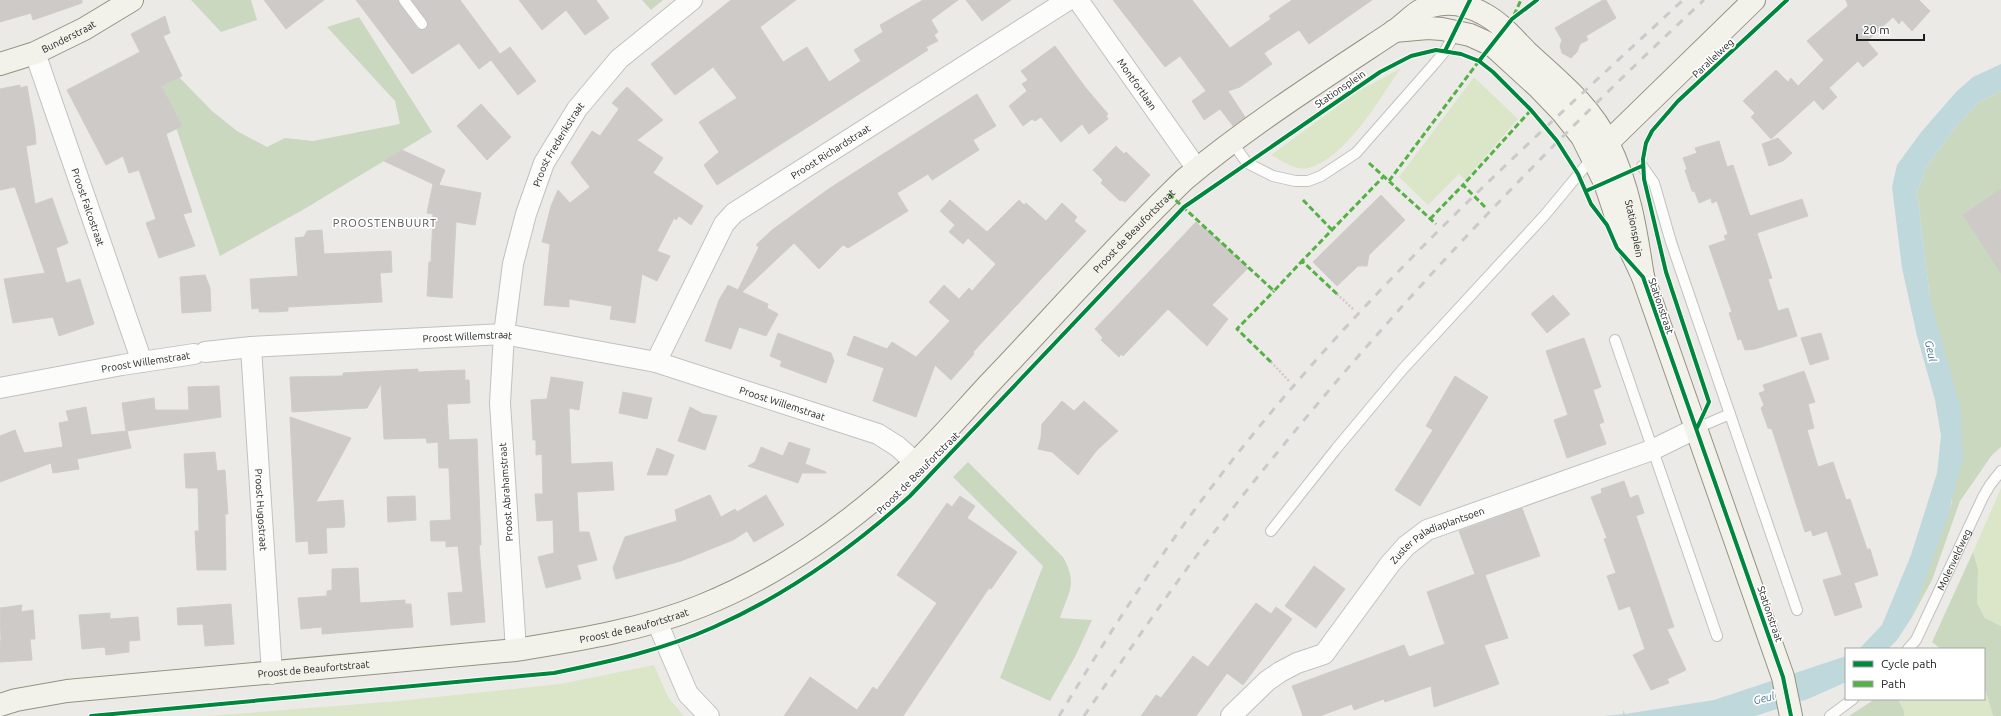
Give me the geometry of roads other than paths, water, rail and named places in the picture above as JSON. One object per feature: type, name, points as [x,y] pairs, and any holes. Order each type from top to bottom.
[{"type":"street","name":"Bunderstraat","points":[[0,64],[35,53],[84,29],[132,0]]},
{"type":"street","name":"Proost Frederikstraat","points":[[504,334],[513,264],[526,214],[544,162],[577,109],[619,59],[692,0]]},
{"type":"street","name":"Proost Richardstraat","points":[[656,362],[724,224],[734,213],[1068,0]]},
{"type":"street","name":"Montfortlaan","points":[[1078,0],[1197,169]]},
{"type":"street","name":"Parallelweg","points":[[1601,150],[1754,0]]},
{"type":"street","name":"Stationsplein","points":[[1197,169],[1232,142],[1362,51],[1394,31],[1418,12],[1431,6],[1469,3],[1494,21],[1530,54],[1597,123],[1601,150],[1622,175],[1628,195],[1635,222],[1643,277]]},
{"type":"street","points":[[1456,31],[1469,3]]},
{"type":"street","points":[[1394,31],[1428,28],[1456,31],[1483,40],[1504,55],[1562,112],[1578,131],[1601,150]]},
{"type":"street","name":"Proost Falcostraat","points":[[35,53],[142,362]]},
{"type":"street","name":"Proost de Beaufortstraat","points":[[0,705],[16,700],[67,691],[272,674],[516,650],[587,638],[658,622],[700,607],[737,590],[780,567],[851,519],[916,462],[1169,194],[1197,169]]},
{"type":"street","name":"Stationstraat","points":[[1643,277],[1783,677],[1790,712]]},
{"type":"street","name":"Proost Willemstraat","points":[[0,388],[142,362],[251,347],[504,334],[656,362],[878,434],[897,446],[916,462]]},
{"type":"street","name":"Proost Abrahamstraat","points":[[504,334],[500,403],[516,650]]},
{"type":"street","name":"Proost Hugostraat","points":[[251,347],[272,674]]},
{"type":"street","name":"Zuster Paladiaplantsoen","points":[[1231,716],[1267,681],[1280,672],[1296,663],[1324,654],[1390,564],[1406,546],[1427,530],[1652,450],[1697,428]]},
{"type":"street","points":[[658,622],[688,694],[709,716]]},
{"type":"lane","points":[[404,0],[422,24]]},
{"type":"lane","points":[[1232,142],[1247,163],[1273,176],[1296,181],[1308,181],[1321,176],[1356,153],[1445,51],[1456,31]]},
{"type":"lane","points":[[1271,532],[1336,449],[1402,370],[1544,216],[1601,150]]},
{"type":"lane","points":[[1642,166],[1654,183],[1671,242],[1797,610]]},
{"type":"lane","points":[[1615,340],[1717,636]]},
{"type":"lane","points":[[1697,428],[1730,414]]},
{"type":"lane","name":"Molenveldweg","points":[[1909,648],[1916,640],[1983,497],[2001,471]]},
{"type":"lane","points":[[1830,716],[1852,700]]},
{"type":"water","name":"Geul","points":[[2001,64],[2001,91],[1979,102],[1954,129],[1927,166],[1917,192],[1930,299],[1960,406],[1963,458],[1947,519],[1912,617],[1897,640],[1889,648],[1860,648],[1882,625],[1911,555],[1937,473],[1941,436],[1935,400],[1917,336],[1902,268],[1892,187],[1897,165],[1922,131],[1957,91],[1973,77]]},
{"type":"water","name":"Geul","points":[[1845,656],[1845,682],[1808,699],[1755,716],[1604,716],[1623,714],[1623,710],[1625,714],[1714,700]]},
{"type":"railway","points":[[1059,716],[1128,606],[1175,536],[1250,438],[1331,343],[1398,272],[1477,193],[1683,0]]},
{"type":"railway","points":[[1084,716],[1186,570],[1222,522],[1277,452],[1334,384],[1452,251],[1576,123],[1704,0]]},
{"type":"district","name":"PROOSTENBUURT","points":[[385,223]]}]
